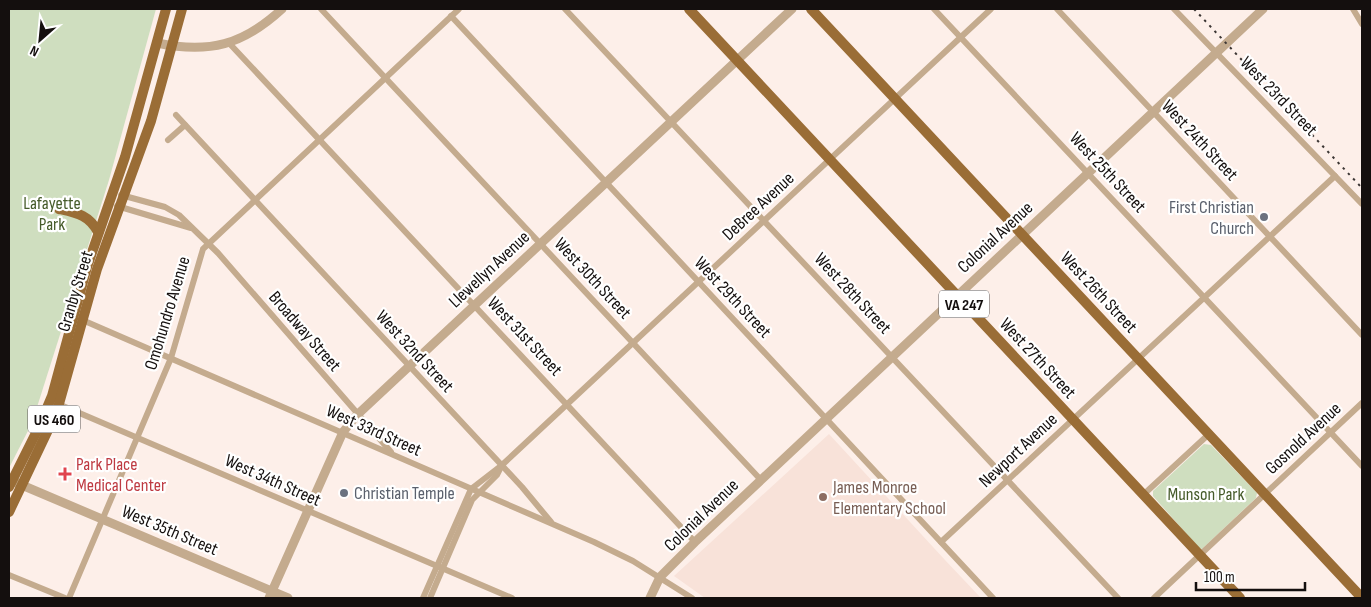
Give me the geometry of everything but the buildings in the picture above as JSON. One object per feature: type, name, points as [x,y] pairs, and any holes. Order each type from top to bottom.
[{"type":"main road","name":"US 460","points":[[157,43],[166,9]]},
{"type":"main road","name":"US 460","points":[[173,46],[182,9]]},
{"type":"main road","name":"West 27th Street","points":[[689,9],[1240,598]]},
{"type":"main road","name":"West 26th Street","points":[[811,9],[1362,598]]},
{"type":"main road","name":"Granby Street","points":[[9,512],[50,430],[55,403],[78,318],[98,232],[134,127],[157,43]]},
{"type":"main road","name":"Granby Street","points":[[78,318],[125,196],[151,121],[173,46]]},
{"type":"main road","points":[[59,209],[83,214],[91,221],[98,232]]},
{"type":"main road","name":"Granby Street","points":[[10,484],[55,403]]},
{"type":"street","points":[[157,43],[198,48],[229,43],[254,32],[282,9]]},
{"type":"street","name":"West 30th Street","points":[[321,9],[761,480]]},
{"type":"street","name":"Omohundro Avenue","points":[[67,598],[171,358],[199,258],[208,243],[459,9]]},
{"type":"street","name":"West 28th Street","points":[[566,9],[1118,598]]},
{"type":"street","name":"Llewellyn Avenue","points":[[271,595],[343,432],[357,415],[792,9]]},
{"type":"street","name":"West 25th Street","points":[[934,9],[1362,466]]},
{"type":"street","name":"DeBree Avenue","points":[[423,598],[475,491],[497,475],[502,466],[991,9]]},
{"type":"street","name":"West 24th Street","points":[[1057,9],[1362,335]]},
{"type":"street","name":"West 23rd Street","points":[[1174,9],[1362,204]]},
{"type":"street","name":"Colonial Avenue","points":[[650,598],[660,577],[695,542],[1263,9]]},
{"type":"street","points":[[1353,9],[1362,24]]},
{"type":"street","name":"West 29th Street","points":[[451,16],[994,598]]},
{"type":"street","name":"West 31st Street","points":[[229,43],[475,304],[695,542]]},
{"type":"street","name":"West 32nd Street","points":[[176,115],[502,466],[553,524]]},
{"type":"street","points":[[168,140],[185,126]]},
{"type":"street","name":"Newport Avenue","points":[[941,542],[1335,176]]},
{"type":"street","name":"Broadway Street","points":[[112,193],[172,211],[208,243],[393,455]]},
{"type":"street","name":"Broadway Street","points":[[108,204],[192,229]]},
{"type":"street","name":"West 33rd Street","points":[[78,318],[553,524],[633,561],[692,598]]},
{"type":"street","name":"West 34th Street","points":[[55,403],[512,598]]},
{"type":"street","name":"Gosnold Avenue","points":[[1154,598],[1362,403]]},
{"type":"street","points":[[1143,495],[1209,434]]},
{"type":"street","name":"West 35th Street","points":[[10,484],[22,486],[102,519],[271,595],[288,598]]},
{"type":"street","name":"DeBree Avenue","points":[[430,598],[439,567]]},
{"type":"street","points":[[9,575],[67,598]]},
{"type":"shaded area","name":"James Monroe Elementary School","points":[[829,434],[981,598],[705,598],[674,576]]},
{"type":"green space","name":"Lafayette Park","points":[[9,9],[156,9],[109,180],[32,423],[9,468]]},
{"type":"green space","name":"Munson Park","points":[[1204,444],[1211,445],[1257,493],[1256,498],[1202,549],[1199,548],[1153,496],[1153,491]]},
{"type":"railway","points":[[1194,9],[1362,188]]},
{"type":"place","name":"First Christian Church","points":[[1264,217]]},
{"type":"place","name":"Park Place Medical Center","points":[[65,474]]},
{"type":"place","name":"Christian Temple","points":[[344,493]]},
{"type":"place","name":"James Monroe Elementary School","points":[[823,497]]}]
